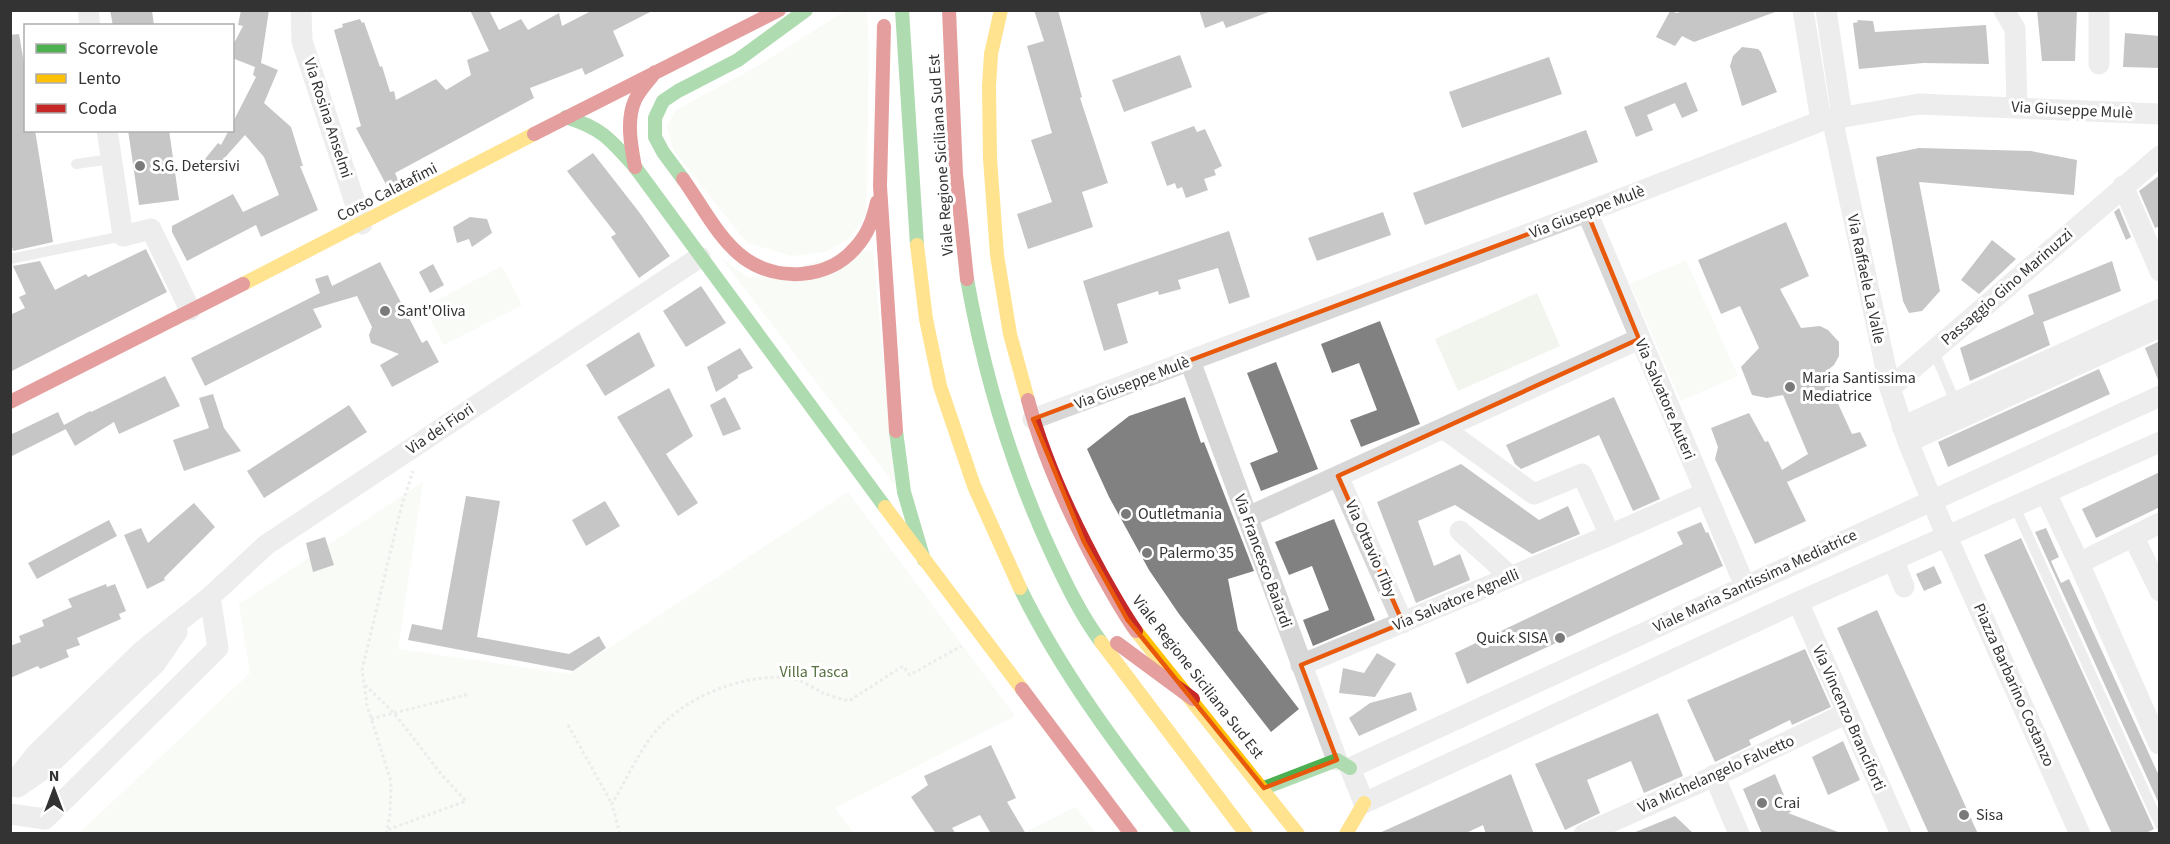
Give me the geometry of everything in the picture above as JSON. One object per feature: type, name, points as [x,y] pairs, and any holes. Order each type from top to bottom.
[{"type":"main road","name":"Corso Calatafimi","points":[[10,402],[779,10]]},
{"type":"main road","points":[[806,10],[738,60],[663,101],[655,118],[656,137],[663,152],[732,249],[755,266],[783,275],[812,274],[838,263],[860,244],[873,219],[880,186]]},
{"type":"main road","points":[[884,10],[880,186],[895,420],[904,492],[924,560]]},
{"type":"main road","name":"Viale Regione Siciliana Sud Est","points":[[902,10],[917,236],[924,293],[935,363],[957,436],[980,502],[1005,562],[1031,612],[1070,678],[1184,834]]},
{"type":"main road","name":"Viale Regione Siciliana Sud Est","points":[[948,10],[960,228],[970,299],[982,355],[1005,434],[1033,508],[1066,583],[1088,622],[1246,834]]},
{"type":"main road","name":"Viale Regione Siciliana Sud Est","points":[[1001,10],[991,54],[989,86],[990,158],[996,244],[1010,334],[1033,419],[1052,471],[1084,542],[1122,609],[1155,655],[1264,788],[1298,834]]},
{"type":"main road","points":[[635,167],[631,147],[631,122],[636,100],[655,72]]},
{"type":"main road","points":[[566,117],[591,125],[609,138],[635,167],[924,560],[1131,834]]},
{"type":"main road","points":[[1088,622],[1192,699]]},
{"type":"main road","name":"Viale Maria Santissima Mediatrice","points":[[1264,788],[1344,764]]},
{"type":"main road","points":[[1346,834],[1364,803]]},
{"type":"street","name":"Via Rosina Anselmi","points":[[301,10],[302,41],[362,224]]},
{"type":"street","points":[[1803,10],[1832,118]]},
{"type":"street","points":[[1826,10],[1832,118]]},
{"type":"street","points":[[2004,10],[2015,29],[2017,107]]},
{"type":"street","points":[[2099,10],[2099,64]]},
{"type":"street","name":"Via Giuseppe Mulè","points":[[1033,419],[1832,118],[1919,104],[2160,114]]},
{"type":"street","name":"Via Raffaele La Valle","points":[[1832,118],[1890,388],[1905,435],[1947,537]]},
{"type":"street","points":[[107,132],[123,236],[151,230],[190,310]]},
{"type":"street","name":"Passaggio Gino Marinuzzi","points":[[1890,388],[2160,156]]},
{"type":"street","points":[[2123,186],[2160,271]]},
{"type":"street","name":"Via Salvatore Auteri","points":[[1587,212],[1745,586]]},
{"type":"street","name":"Via dei Fiori","points":[[10,787],[36,754],[142,651],[210,597],[266,545],[700,257]]},
{"type":"street","points":[[1905,435],[2107,342],[2160,309]]},
{"type":"street","points":[[1905,435],[1955,402],[2107,342],[2160,327]]},
{"type":"street","points":[[1248,517],[1639,339]]},
{"type":"street","name":"Via Francesco Baiardi","points":[[1190,361],[1301,665],[1344,764]]},
{"type":"street","name":"Viale Maria Santissima Mediatrice","points":[[1344,764],[1745,586],[2160,396]]},
{"type":"street","points":[[1443,428],[1534,494],[1581,474],[1610,535]]},
{"type":"street","points":[[1344,764],[1364,803],[1798,602],[2160,442]]},
{"type":"street","name":"Via Ottavio Tiby","points":[[1338,476],[1403,623]]},
{"type":"street","name":"Via Salvatore Agnelli","points":[[1301,665],[1705,493]]},
{"type":"street","points":[[2046,493],[2159,744]]},
{"type":"street","points":[[2079,563],[2160,523]]},
{"type":"street","points":[[1460,531],[1510,576]]},
{"type":"street","points":[[2133,536],[2160,591]]},
{"type":"street","name":"Piazza Barbarino Costanzo","points":[[1947,537],[2080,834]]},
{"type":"street","points":[[1894,561],[1904,587]]},
{"type":"street","points":[[10,814],[45,819],[218,648],[210,597]]},
{"type":"street","name":"Via Vincenzo Branciforti","points":[[1798,602],[1901,834]]},
{"type":"street","name":"Via dei Fiori","points":[[10,792],[48,766],[155,664],[189,614]]},
{"type":"street","name":"Via Michelangelo Falvetto","points":[[1584,834],[1847,713]]},
{"type":"street","points":[[1714,776],[1739,834]]},
{"type":"lane","points":[[76,164],[111,159]]},
{"type":"lane","points":[[10,259],[123,236]]},
{"type":"lane","points":[[1934,351],[1955,402]]},
{"type":"lane","points":[[2015,507],[2160,825]]},
{"type":"path","points":[[386,832],[390,815],[391,782],[371,719],[362,670],[400,508],[423,441]]},
{"type":"path","points":[[612,804],[657,730],[688,703],[707,692],[751,680],[791,678],[849,701],[903,666],[910,675],[980,634]]},
{"type":"path","points":[[364,685],[394,713],[441,774],[466,801],[386,832]]},
{"type":"path","points":[[371,719],[469,694]]},
{"type":"path","points":[[568,725],[612,804],[620,834]]},
{"type":"highlighted area","points":[[1587,212],[1639,339],[1338,476],[1403,623],[1301,665],[1337,760],[1264,788],[1127,619],[1084,542],[1033,419]]},
{"type":"green space","points":[[845,11],[867,11],[869,49],[866,215],[849,239],[825,252],[792,256],[747,243],[674,151],[667,127],[676,110],[761,64]]},
{"type":"green space","points":[[873,249],[895,485],[721,258],[749,278]]},
{"type":"green space","points":[[1686,260],[1738,376],[1681,401],[1630,284]]},
{"type":"green space","points":[[502,266],[522,305],[444,345],[424,307]]},
{"type":"green space","points":[[1537,293],[1560,346],[1458,391],[1435,339]]},
{"type":"green space","name":"Villa Tasca","points":[[423,482],[398,649],[569,674],[848,492],[1015,716],[835,808],[854,833],[78,834],[250,673],[239,604]]},
{"type":"green space","points":[[1075,807],[1096,833],[1022,834]]},
{"type":"building","points":[[110,10],[152,10],[154,24],[113,24]]},
{"type":"building","points":[[241,10],[269,10],[261,63],[278,70],[264,103],[291,127],[303,166],[300,166],[318,210],[261,237],[256,225],[187,261],[172,232],[172,226],[233,194],[243,212],[279,195],[264,157],[245,135],[213,171],[208,168],[211,163],[205,159],[218,143],[221,145],[228,132],[234,132],[234,120],[256,77],[253,75],[255,67],[234,59],[234,43],[243,26],[238,25]]},
{"type":"building","points":[[470,10],[489,10],[499,30],[521,19],[528,30],[559,13],[562,26],[593,10],[654,10],[613,31],[624,56],[585,75],[582,68],[530,88],[534,98],[395,173],[400,184],[389,190],[356,128],[361,126],[334,30],[343,27],[342,24],[360,19],[362,23],[364,22],[390,92],[394,91],[396,100],[436,79],[446,90],[471,75],[467,60],[489,51]]},
{"type":"building","points":[[1034,10],[1058,10],[1082,97],[1080,98],[1108,183],[1082,192],[1093,227],[1028,249],[1017,214],[1052,202],[1031,140],[1052,133],[1027,46],[1044,41]]},
{"type":"building","points":[[1199,10],[1269,10],[1269,12],[1226,28],[1223,21],[1205,28]]},
{"type":"building","points":[[1686,10],[1774,10],[1775,12],[1694,42],[1682,36],[1675,46],[1656,37],[1670,11],[1677,13]]},
{"type":"building","points":[[2037,10],[2077,10],[2075,61],[2042,61]]},
{"type":"building","points":[[1857,20],[1873,21],[1875,32],[1986,25],[1989,64],[1923,63],[1859,69],[1853,23],[1858,22]]},
{"type":"building","points":[[2125,33],[2160,36],[2160,68],[2123,67]]},
{"type":"building","points":[[19,34],[24,63],[24,132],[35,132],[53,242],[13,251],[10,239],[10,35]]},
{"type":"building","points":[[1742,47],[1758,49],[1761,52],[1777,92],[1742,106],[1730,66],[1733,56]]},
{"type":"building","points":[[1180,55],[1192,87],[1124,112],[1112,80]]},
{"type":"building","points":[[1549,57],[1562,94],[1462,128],[1449,92]]},
{"type":"building","points":[[1686,82],[1698,111],[1682,118],[1675,103],[1647,115],[1653,130],[1636,137],[1624,107]]},
{"type":"building","points":[[1194,126],[1197,132],[1205,129],[1222,166],[1214,170],[1216,175],[1204,179],[1208,190],[1186,198],[1182,187],[1177,189],[1175,183],[1167,186],[1151,142]]},
{"type":"building","points":[[1586,130],[1598,162],[1425,225],[1413,193]]},
{"type":"building","points":[[128,132],[169,132],[179,200],[139,205]]},
{"type":"building","points":[[1919,148],[2031,151],[2077,160],[2074,195],[1919,182],[1940,291],[1922,311],[1909,313],[1903,301],[1876,157]]},
{"type":"building","points":[[593,153],[670,256],[639,278],[611,237],[616,234],[567,171]]},
{"type":"building","points":[[2160,175],[2160,226],[2155,228],[2139,191]]},
{"type":"building","points":[[2119,208],[2131,237],[2126,240],[2114,212]]},
{"type":"building","points":[[1383,212],[1391,235],[1317,261],[1308,238]]},
{"type":"building","points":[[470,217],[487,219],[492,233],[472,247],[469,239],[457,243],[453,227]]},
{"type":"building","points":[[1786,222],[1809,276],[1780,289],[1801,328],[1820,326],[1828,330],[1839,342],[1839,356],[1834,365],[1824,373],[1852,434],[1860,432],[1867,446],[1787,482],[1806,521],[1755,544],[1715,459],[1718,447],[1711,428],[1749,413],[1765,442],[1768,441],[1782,470],[1808,454],[1783,395],[1767,398],[1752,395],[1741,367],[1759,348],[1740,306],[1721,314],[1698,260]]},
{"type":"building","points":[[1229,231],[1250,297],[1229,304],[1218,268],[1178,280],[1181,289],[1159,295],[1158,291],[1117,304],[1128,343],[1104,351],[1083,281]]},
{"type":"building","points":[[1992,240],[2016,259],[1979,294],[1961,280]]},
{"type":"building","points":[[146,249],[167,292],[10,372],[10,315],[25,308],[19,297],[26,294],[13,266],[40,261],[55,290],[86,274],[88,277]]},
{"type":"building","points":[[2112,261],[2121,291],[2043,322],[2050,345],[1970,381],[1960,348],[2034,314],[2028,295]]},
{"type":"building","points":[[380,262],[422,343],[427,340],[439,362],[392,387],[380,365],[399,354],[371,343],[369,335],[372,327],[357,296],[313,309],[322,327],[205,386],[191,358],[320,293],[315,279],[328,275],[332,286]]},
{"type":"building","points":[[433,264],[444,285],[430,293],[419,272]]},
{"type":"building","points":[[701,286],[726,323],[686,347],[663,311]]},
{"type":"building","points":[[1380,321],[1420,424],[1361,447],[1350,420],[1377,410],[1359,363],[1332,373],[1321,344]]},
{"type":"building","points":[[639,332],[655,366],[605,396],[586,365]]},
{"type":"building","points":[[2160,341],[2160,382],[2159,382],[2145,348]]},
{"type":"building","points":[[740,348],[753,368],[738,375],[738,378],[716,392],[707,367]]},
{"type":"building","points":[[1276,362],[1318,469],[1261,491],[1250,463],[1278,452],[1247,373]]},
{"type":"building","points":[[2099,369],[2110,394],[1948,467],[1938,442]]},
{"type":"building","points":[[165,376],[180,406],[119,434],[114,422],[75,446],[66,429],[10,457],[10,435],[58,412],[64,425]]},
{"type":"building","points":[[669,388],[693,436],[666,454],[698,503],[678,516],[617,417]]},
{"type":"building","points":[[213,394],[224,428],[241,451],[184,471],[173,440],[209,428],[199,398]]},
{"type":"building","points":[[725,397],[741,429],[723,436],[710,405]]},
{"type":"building","points":[[1185,397],[1201,443],[1204,442],[1254,571],[1228,579],[1238,630],[1299,709],[1271,732],[1179,614],[1149,570],[1109,497],[1087,449],[1129,416]]},
{"type":"building","points":[[1614,397],[1660,499],[1633,511],[1599,435],[1521,469],[1515,464],[1506,445]]},
{"type":"building","points":[[349,405],[367,432],[264,498],[247,471]]},
{"type":"building","points":[[1461,464],[1539,520],[1568,506],[1580,534],[1532,554],[1455,505],[1418,521],[1434,566],[1460,554],[1470,580],[1416,603],[1377,502]]},
{"type":"building","points":[[2160,472],[2160,507],[2096,538],[2082,509]]},
{"type":"building","points":[[466,496],[500,501],[477,637],[569,654],[599,636],[606,648],[573,671],[408,640],[412,624],[442,630]]},
{"type":"building","points":[[605,501],[620,526],[586,546],[572,520]]},
{"type":"building","points":[[194,503],[215,527],[164,578],[165,580],[147,589],[124,535],[141,528],[148,543]]},
{"type":"building","points":[[1334,519],[1375,620],[1313,646],[1303,620],[1329,610],[1312,566],[1289,575],[1275,542]]},
{"type":"building","points":[[109,520],[117,536],[37,579],[28,563]]},
{"type":"building","points":[[1701,522],[1723,566],[1467,684],[1455,653],[1683,544],[1677,532]]},
{"type":"building","points":[[2046,528],[2059,557],[2051,561],[2061,583],[2069,579],[2160,778],[2160,806],[2035,532]]},
{"type":"building","points":[[325,537],[334,565],[313,572],[306,543]]},
{"type":"building","points":[[2021,538],[2154,829],[2144,834],[2112,834],[1984,555]]},
{"type":"building","points":[[1934,566],[1942,583],[1924,591],[1916,574]]},
{"type":"building","points":[[106,584],[107,587],[115,584],[126,611],[119,614],[121,619],[77,638],[80,645],[66,650],[69,657],[40,669],[38,666],[10,678],[10,646],[21,642],[19,636],[44,626],[42,620],[72,607],[68,599]]},
{"type":"building","points":[[1877,610],[1978,834],[1929,834],[1837,628]]},
{"type":"building","points":[[1805,649],[1831,707],[1792,725],[1790,720],[1749,740],[1751,745],[1715,762],[1687,700]]},
{"type":"building","points":[[1377,653],[1396,664],[1375,697],[1339,693],[1343,668],[1364,673]]},
{"type":"building","points":[[1411,692],[1417,710],[1359,736],[1349,718],[1370,703]]},
{"type":"building","points":[[1658,713],[1683,776],[1644,793],[1631,761],[1587,780],[1600,813],[1565,830],[1535,764]]},
{"type":"building","points":[[1843,741],[1860,780],[1828,795],[1812,757]]},
{"type":"building","points":[[991,745],[1016,798],[1007,802],[1026,834],[991,834],[980,815],[952,828],[956,834],[936,834],[911,797],[928,785],[924,776]]},
{"type":"building","points":[[1511,774],[1534,834],[1486,834],[1483,825],[1464,834],[1377,834]]},
{"type":"building","points":[[1775,774],[1791,812],[1788,813],[1838,832],[1838,834],[1762,834],[1743,789]]},
{"type":"building","points":[[1675,816],[1694,834],[1633,834],[1633,833]]},
{"type":"traffic: fast","points":[[683,179],[655,137],[655,118],[663,101],[738,60],[806,10]]},
{"type":"traffic: fast","points":[[902,10],[917,245]]},
{"type":"traffic: fast","points":[[566,117],[589,126],[605,136],[635,167],[885,507]]},
{"type":"traffic: fast","points":[[967,279],[1000,419],[1024,487],[1068,588],[1101,642]]},
{"type":"traffic: fast","points":[[896,431],[904,492],[924,560]]},
{"type":"traffic: fast","points":[[1020,588],[1075,685],[1184,834]]},
{"type":"traffic: fast","points":[[1264,788],[1337,760],[1350,768]]},
{"type":"traffic: slow","points":[[1001,10],[991,54],[990,158],[997,255],[1010,334],[1028,400]]},
{"type":"traffic: slow","points":[[243,284],[534,134]]},
{"type":"traffic: slow","points":[[917,245],[926,319],[940,386],[974,486],[1020,588]]},
{"type":"traffic: slow","points":[[885,507],[1022,689]]},
{"type":"traffic: slow","points":[[1136,631],[1298,834]]},
{"type":"traffic: slow","points":[[1101,642],[1246,834]]},
{"type":"traffic: slow","points":[[1346,834],[1364,803]]},
{"type":"traffic: jam","points":[[534,134],[779,10]]},
{"type":"traffic: jam","points":[[949,10],[956,174],[967,279]]},
{"type":"traffic: jam","points":[[884,26],[880,186],[896,431]]},
{"type":"traffic: jam","points":[[635,167],[630,133],[632,108],[639,92],[655,72]]},
{"type":"traffic: jam","points":[[683,179],[726,242],[757,266],[787,274],[817,271],[845,258],[867,232],[877,202]]},
{"type":"traffic: jam","points":[[10,402],[243,284]]},
{"type":"traffic: jam","points":[[1028,400],[1042,445],[1070,512],[1102,575],[1136,631]]},
{"type":"traffic: jam","points":[[1117,643],[1193,699]]},
{"type":"traffic: jam","points":[[1022,689],[1131,834]]},
{"type":"place","name":"S.G. Detersivi","points":[[140,166]]},
{"type":"place","name":"Sant'Oliva","points":[[385,311]]},
{"type":"place","name":"Maria Santissima Mediatrice","points":[[1790,387]]},
{"type":"place","name":"Outletmania","points":[[1126,514]]},
{"type":"place","name":"Palermo 35","points":[[1147,553]]},
{"type":"place","name":"Quick SISA","points":[[1560,638]]},
{"type":"place","name":"Crai","points":[[1762,803]]},
{"type":"place","name":"Sisa","points":[[1964,815]]}]
